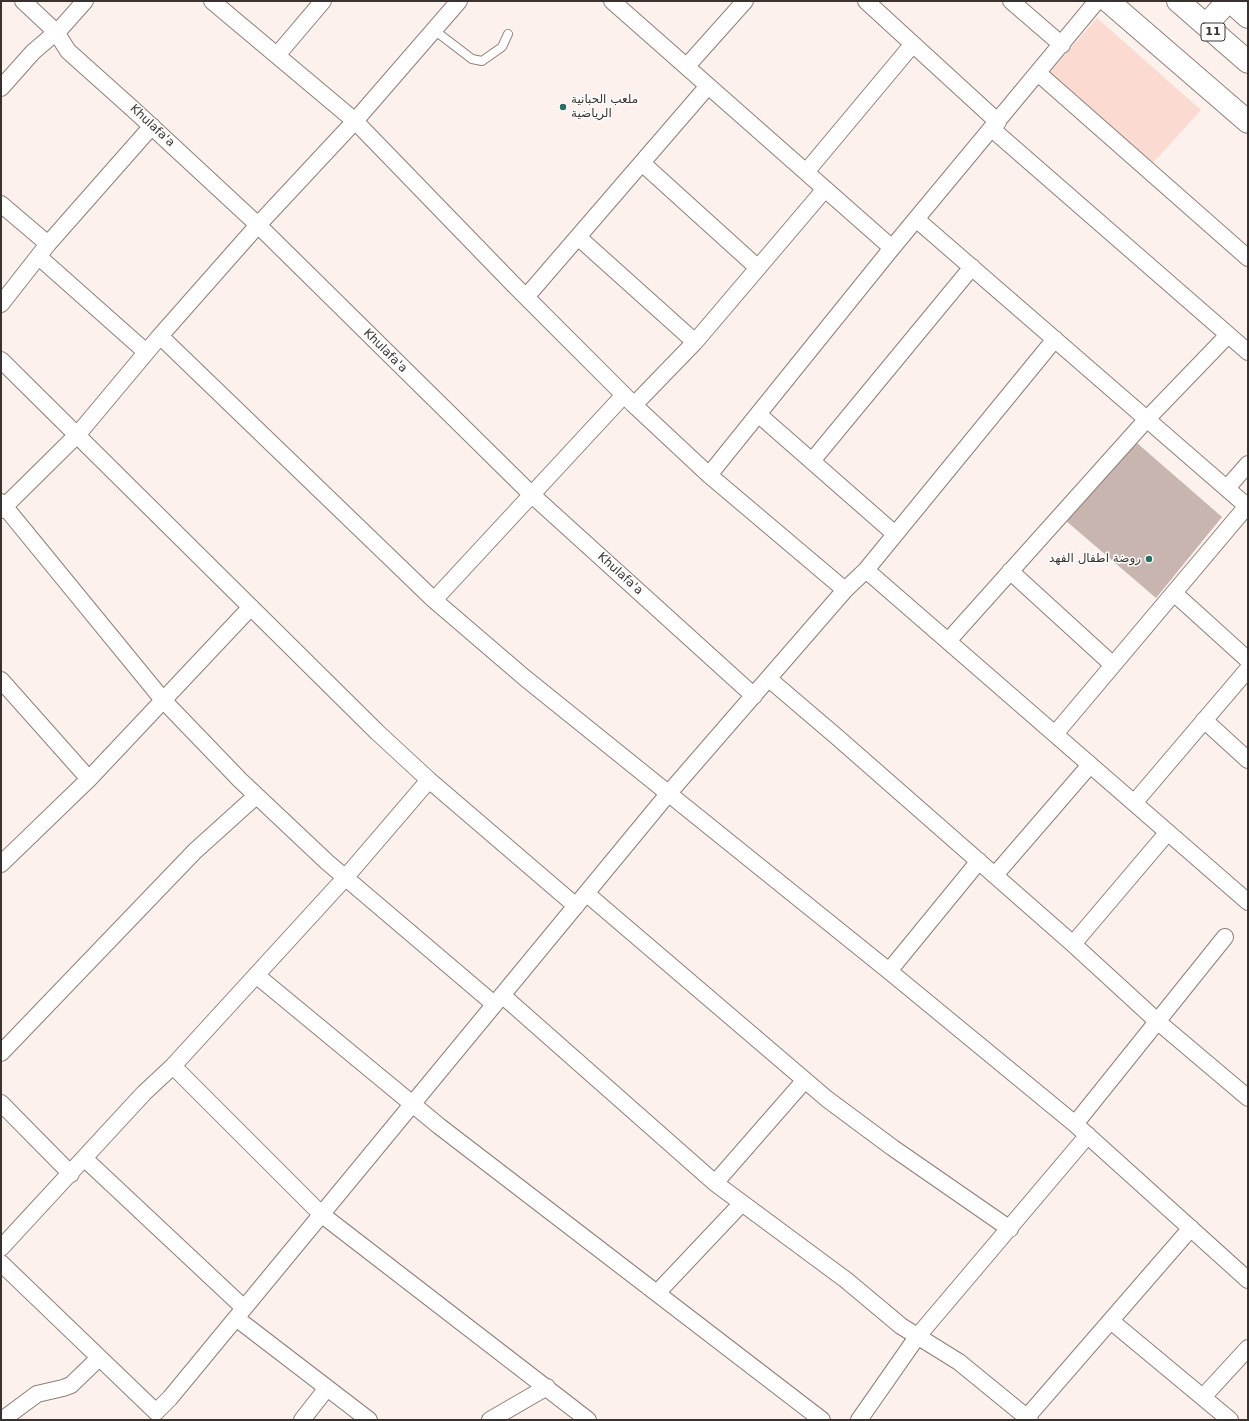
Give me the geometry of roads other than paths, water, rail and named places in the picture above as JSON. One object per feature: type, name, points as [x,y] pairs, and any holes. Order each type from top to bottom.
[{"type":"main road","points":[[1108,1],[1248,122]]},
{"type":"main road","name":"11","points":[[1178,1],[1248,62]]},
{"type":"main road","points":[[1206,26],[1229,1],[1248,17]]},
{"type":"street","name":"Khulafa'a","points":[[23,1],[56,32],[68,51],[152,126],[258,225],[531,494],[754,696]]},
{"type":"street","points":[[1,88],[33,52],[56,32],[85,1]]},
{"type":"street","points":[[212,1],[278,54],[356,121],[526,297],[629,400],[709,475],[845,590]]},
{"type":"street","points":[[278,54],[323,1]]},
{"type":"street","points":[[459,1],[356,121],[258,225],[160,336],[78,434],[2,506],[163,700],[256,796],[345,878],[498,1000],[715,1183],[846,1280],[901,1326],[917,1337],[939,1348],[959,1362],[1028,1419],[1190,1228]]},
{"type":"street","points":[[612,1],[892,248]]},
{"type":"street","points":[[687,66],[745,1]]},
{"type":"street","points":[[866,1],[913,44],[995,125],[1248,352]]},
{"type":"street","points":[[1011,1],[1062,45]]},
{"type":"street","points":[[709,475],[892,248],[1097,1]]},
{"type":"street","points":[[806,172],[913,44]]},
{"type":"street","points":[[1038,73],[1248,258]]},
{"type":"street","points":[[526,297],[708,86]]},
{"type":"street","points":[[1,304],[43,251],[152,126]]},
{"type":"street","points":[[642,162],[758,268]]},
{"type":"street","points":[[434,600],[531,494],[629,400],[695,342],[825,189]]},
{"type":"street","points":[[1,204],[43,251],[146,352]]},
{"type":"street","points":[[916,219],[1248,506],[1055,734]]},
{"type":"street","points":[[578,237],[695,342]]},
{"type":"street","points":[[812,461],[972,267]]},
{"type":"street","points":[[948,641],[1147,419],[1228,335]]},
{"type":"street","points":[[160,336],[434,600],[524,678],[889,971],[1075,1124],[1248,1280]]},
{"type":"street","points":[[1,1263],[159,1416],[170,1398],[668,794],[845,590],[866,570],[1055,339]]},
{"type":"street","points":[[1,360],[78,434],[376,732],[429,780],[582,900],[827,1099],[893,1148],[1010,1229]]},
{"type":"street","points":[[758,414],[895,534]]},
{"type":"street","points":[[1226,488],[1248,464]]},
{"type":"street","points":[[866,570],[1248,902]]},
{"type":"street","points":[[1010,571],[1113,665]]},
{"type":"street","points":[[1174,593],[1248,660]]},
{"type":"street","points":[[2,862],[89,779],[251,608]]},
{"type":"street","points":[[1134,803],[1248,669]]},
{"type":"street","points":[[769,679],[995,875],[1157,1021],[1248,1098]]},
{"type":"street","points":[[1,680],[89,779]]},
{"type":"street","points":[[1204,720],[1248,760]]},
{"type":"street","points":[[995,875],[1090,765]]},
{"type":"street","points":[[1,1248],[85,1159],[144,1093],[173,1066],[345,878],[429,780]]},
{"type":"street","points":[[1,1052],[195,851],[256,796]]},
{"type":"street","points":[[1073,944],[1168,832]]},
{"type":"street","points":[[889,971],[979,861]]},
{"type":"street","points":[[1075,1124],[1225,937]]},
{"type":"street","points":[[256,975],[413,1105],[822,1420]]},
{"type":"street","points":[[173,1066],[321,1214],[588,1420]]},
{"type":"street","points":[[715,1183],[805,1080]]},
{"type":"street","points":[[1,1103],[71,1174]]},
{"type":"street","points":[[859,1420],[917,1337],[1088,1136]]},
{"type":"street","points":[[85,1159],[240,1313],[327,1388],[369,1420]]},
{"type":"street","points":[[657,1293],[742,1202]]},
{"type":"street","points":[[1111,1321],[1230,1420]]},
{"type":"street","points":[[1203,1397],[1248,1348]]},
{"type":"street","points":[[2,1420],[37,1394],[71,1385],[99,1358]]},
{"type":"street","points":[[490,1420],[547,1387]]},
{"type":"street","points":[[302,1420],[327,1388]]},
{"type":"lane","points":[[434,30],[472,59],[482,61],[502,47],[508,34]]},
{"type":"place","name":"ملعب الحبانية الرياضية","points":[[563,107]]},
{"type":"place","name":"روضة اطفال الفهد","points":[[1149,559]]}]
